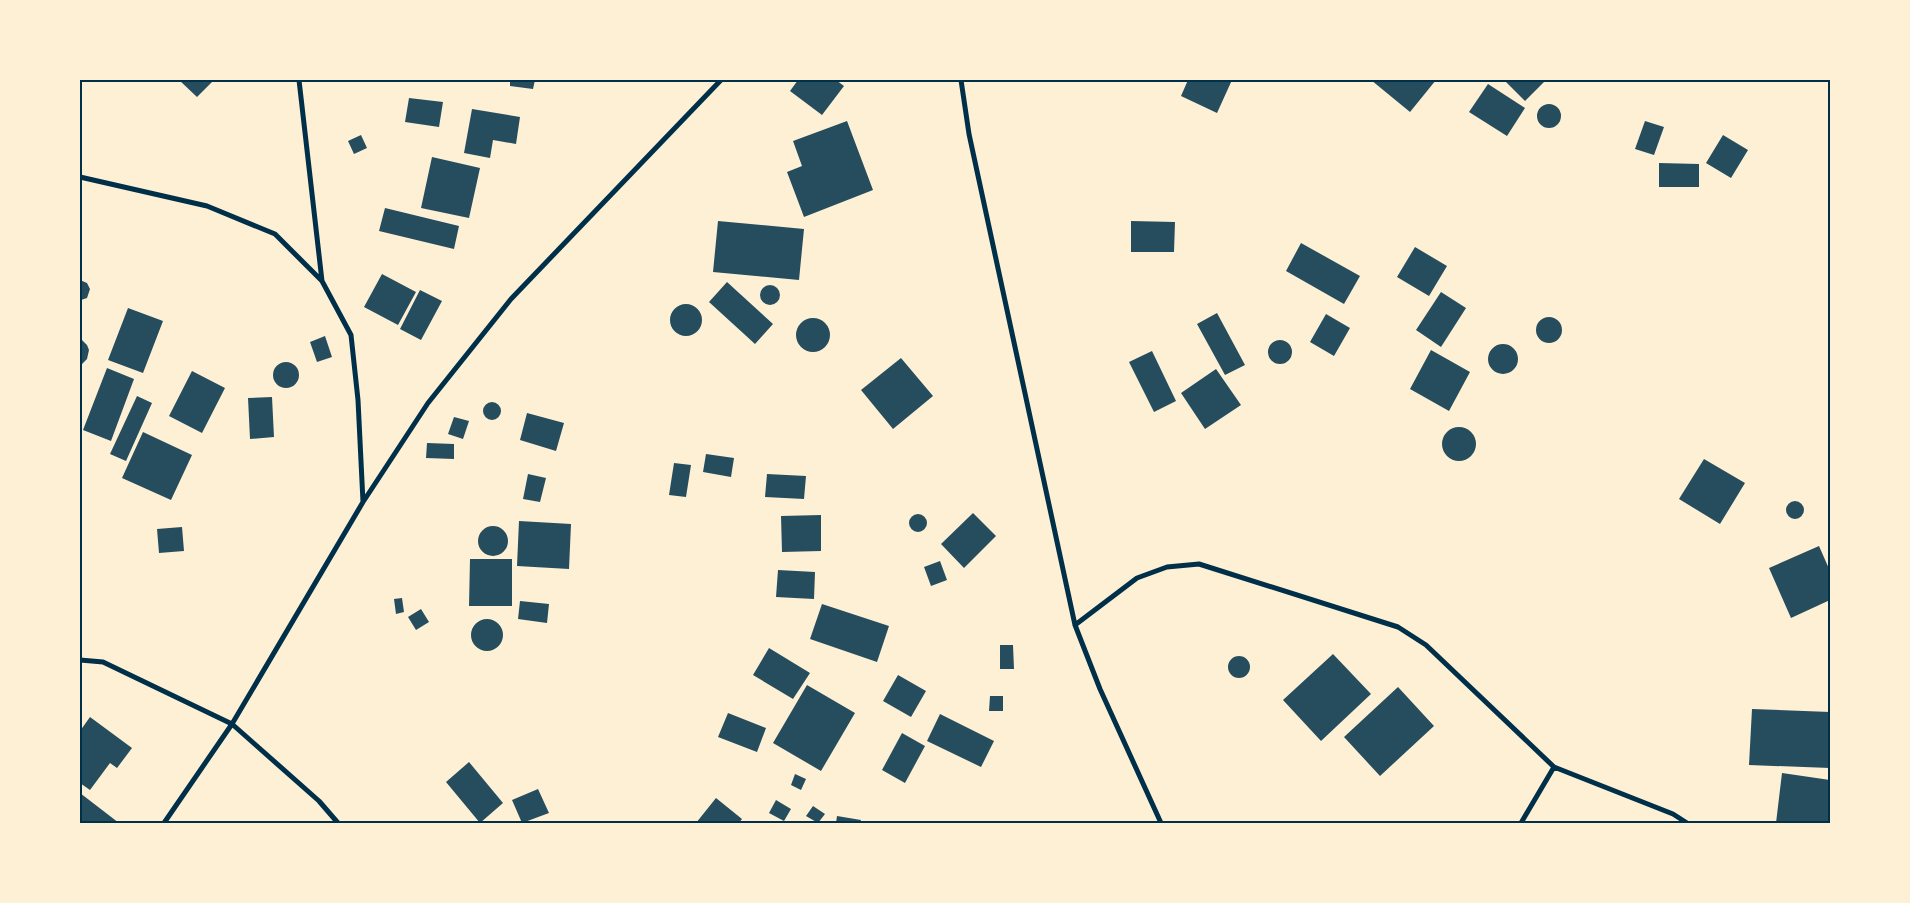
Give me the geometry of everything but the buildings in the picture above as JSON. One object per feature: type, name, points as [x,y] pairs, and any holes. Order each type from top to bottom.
[{"type":"street","points":[[299,80],[322,281]]},
{"type":"street","points":[[164,823],[232,724],[363,502],[428,403],[511,299],[721,80]]},
{"type":"street","points":[[961,80],[971,144],[1075,625],[1100,689],[1161,823]]},
{"type":"street","points":[[80,177],[207,206],[275,234],[322,281],[351,334],[358,400],[363,502]]},
{"type":"street","points":[[1075,625],[1137,578],[1167,567],[1199,564],[1398,627],[1426,645],[1554,767],[1673,814],[1688,823]]},
{"type":"street","points":[[80,660],[103,662],[232,724],[319,801],[338,823]]},
{"type":"street","points":[[1520,823],[1554,767]]}]
